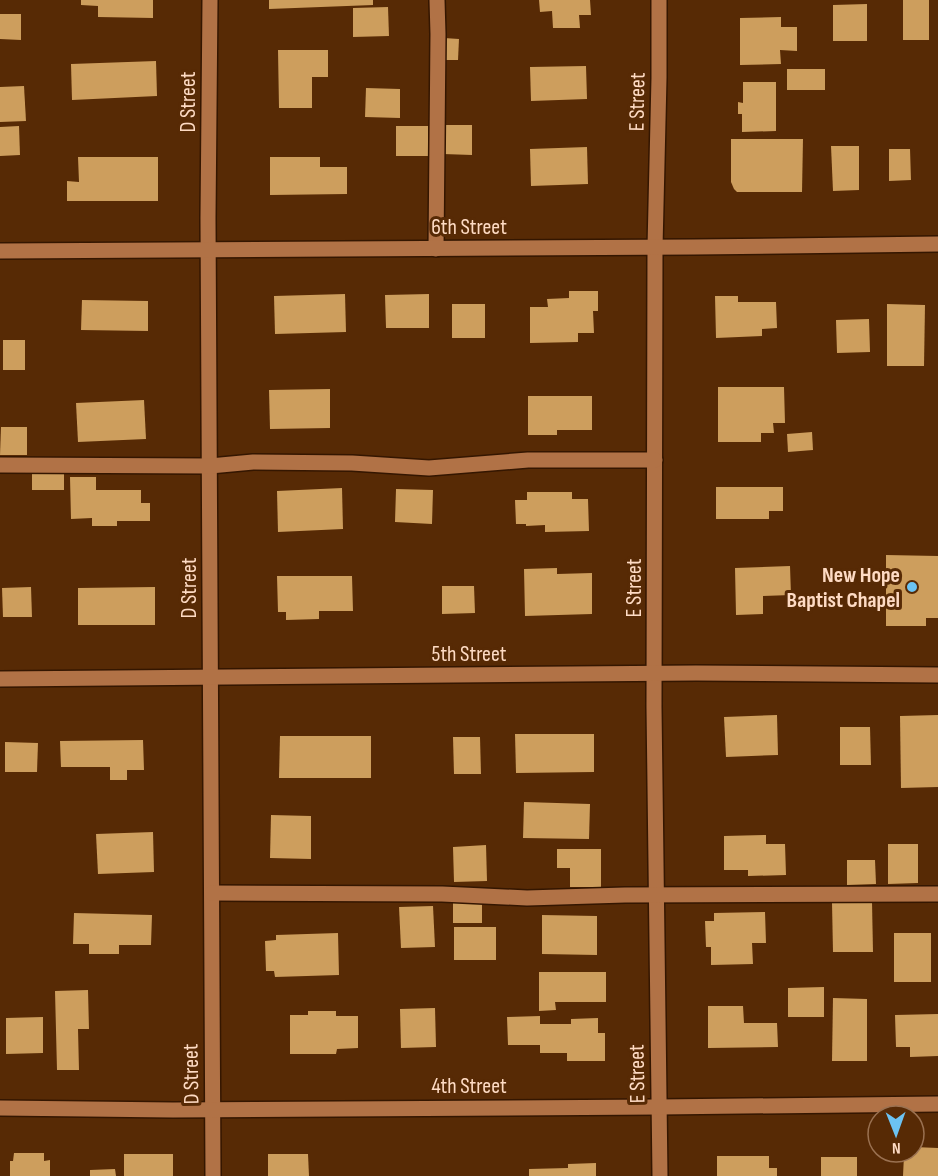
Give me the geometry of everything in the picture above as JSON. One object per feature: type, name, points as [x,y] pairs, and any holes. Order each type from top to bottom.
[{"type":"street","name":"D Street","points":[[210,0],[213,1176]]},
{"type":"street","points":[[436,249],[437,0]]},
{"type":"street","name":"E Street","points":[[658,0],[654,707],[660,1176]]},
{"type":"street","name":"6th Street","points":[[0,251],[938,244]]},
{"type":"street","points":[[0,465],[210,466],[253,462],[352,463],[429,468],[528,460],[655,460]]},
{"type":"street","name":"5th Street","points":[[0,679],[655,674],[938,675]]},
{"type":"street","points":[[212,893],[442,894],[527,898],[938,894]]},
{"type":"street","name":"4th Street","points":[[0,1108],[213,1109],[938,1104]]},
{"type":"building","points":[[81,0],[153,0],[153,18],[98,17],[98,6],[81,5]]},
{"type":"building","points":[[269,0],[373,0],[373,5],[269,9]]},
{"type":"building","points":[[539,0],[590,0],[591,15],[579,15],[580,28],[553,28],[552,11],[540,12]]},
{"type":"building","points":[[903,0],[929,0],[929,40],[903,40]]},
{"type":"building","points":[[867,4],[867,41],[833,41],[833,5]]},
{"type":"building","points":[[388,7],[389,36],[353,37],[353,8]]},
{"type":"building","points":[[0,14],[21,14],[21,40],[0,39]]},
{"type":"building","points":[[781,17],[781,27],[797,27],[797,51],[780,50],[781,64],[740,65],[740,18]]},
{"type":"building","points":[[444,38],[459,39],[458,60],[443,60]]},
{"type":"building","points":[[278,50],[328,50],[328,77],[312,77],[312,108],[279,108]]},
{"type":"building","points":[[156,61],[157,96],[72,100],[71,64]]},
{"type":"building","points":[[586,66],[587,99],[531,101],[530,67]]},
{"type":"building","points":[[787,69],[825,69],[825,90],[787,90]]},
{"type":"building","points":[[743,82],[776,82],[776,131],[742,132],[742,114],[738,114],[738,102],[743,103]]},
{"type":"building","points":[[24,86],[26,121],[0,122],[0,87]]},
{"type":"building","points":[[366,88],[400,89],[400,118],[365,117]]},
{"type":"building","points":[[443,125],[472,125],[472,155],[443,154]]},
{"type":"building","points":[[19,126],[20,155],[0,156],[0,127]]},
{"type":"building","points":[[396,126],[428,126],[428,156],[396,156]]},
{"type":"building","points":[[731,139],[803,139],[802,192],[737,192],[731,182]]},
{"type":"building","points":[[831,146],[859,146],[859,190],[833,191]]},
{"type":"building","points":[[587,147],[588,184],[531,186],[530,149]]},
{"type":"building","points":[[889,149],[910,149],[911,180],[889,181]]},
{"type":"building","points":[[78,157],[158,157],[158,201],[67,201],[67,181],[79,182]]},
{"type":"building","points":[[270,157],[320,157],[320,167],[347,167],[347,194],[270,195]]},
{"type":"building","points":[[569,291],[598,291],[598,311],[593,311],[594,333],[578,333],[578,342],[530,343],[530,307],[548,307],[547,299],[569,298]]},
{"type":"building","points":[[345,294],[346,332],[275,334],[274,296]]},
{"type":"building","points":[[429,294],[429,328],[386,328],[385,295]]},
{"type":"building","points":[[715,296],[738,296],[738,302],[776,302],[777,328],[762,329],[762,336],[716,338]]},
{"type":"building","points":[[82,300],[148,301],[148,331],[81,330]]},
{"type":"building","points":[[452,304],[485,304],[485,338],[452,338]]},
{"type":"building","points":[[887,304],[925,305],[924,366],[887,366]]},
{"type":"building","points":[[869,319],[870,352],[837,353],[836,320]]},
{"type":"building","points":[[3,340],[25,340],[25,370],[3,370]]},
{"type":"building","points":[[718,387],[784,387],[785,423],[773,423],[774,433],[761,433],[761,442],[718,442]]},
{"type":"building","points":[[330,389],[330,428],[270,429],[269,390]]},
{"type":"building","points":[[528,396],[592,396],[592,430],[557,430],[557,435],[528,435]]},
{"type":"building","points":[[144,400],[146,439],[78,442],[76,403]]},
{"type":"building","points":[[1,427],[27,427],[27,455],[0,455]]},
{"type":"building","points":[[812,432],[813,450],[788,452],[787,434]]},
{"type":"building","points":[[32,467],[64,468],[64,490],[32,490]]},
{"type":"building","points":[[70,477],[96,477],[96,490],[141,490],[141,503],[150,503],[150,521],[117,521],[117,526],[92,526],[92,518],[71,519]]},
{"type":"building","points":[[716,487],[783,487],[783,511],[769,511],[769,519],[716,519]]},
{"type":"building","points":[[342,488],[343,529],[278,532],[277,491]]},
{"type":"building","points":[[396,489],[433,490],[432,524],[395,522]]},
{"type":"building","points":[[527,492],[572,492],[572,499],[588,499],[589,531],[545,532],[545,525],[516,524],[515,500],[527,500]]},
{"type":"building","name":"New Hope Baptist Chapel","points":[[886,555],[938,556],[938,618],[926,618],[926,626],[886,626]]},
{"type":"building","points":[[790,566],[791,595],[763,596],[763,614],[736,615],[735,568]]},
{"type":"building","points":[[557,568],[557,574],[592,573],[592,614],[525,616],[524,569]]},
{"type":"building","points":[[277,576],[352,576],[353,611],[319,611],[319,619],[286,620],[286,612],[278,612]]},
{"type":"building","points":[[442,586],[474,586],[475,613],[442,614]]},
{"type":"building","points":[[31,587],[32,617],[3,617],[2,588]]},
{"type":"building","points":[[155,587],[155,625],[78,625],[78,588]]},
{"type":"building","points":[[777,715],[778,755],[726,757],[724,717]]},
{"type":"building","points":[[938,715],[938,787],[901,788],[900,716]]},
{"type":"building","points":[[840,727],[870,727],[871,765],[840,765]]},
{"type":"building","points":[[515,734],[594,734],[594,772],[516,773]]},
{"type":"building","points":[[280,736],[371,736],[371,778],[279,778]]},
{"type":"building","points":[[453,737],[480,737],[481,774],[454,774]]},
{"type":"building","points":[[143,740],[144,770],[127,770],[127,780],[110,780],[110,767],[61,767],[60,741]]},
{"type":"building","points":[[5,742],[38,743],[37,772],[5,772]]},
{"type":"building","points":[[524,802],[590,804],[589,839],[523,838]]},
{"type":"building","points":[[271,815],[311,816],[311,859],[270,858]]},
{"type":"building","points":[[153,832],[154,872],[98,874],[96,834]]},
{"type":"building","points":[[766,835],[766,844],[785,844],[786,875],[748,876],[748,870],[724,870],[724,836]]},
{"type":"building","points":[[888,844],[918,844],[918,883],[888,884]]},
{"type":"building","points":[[486,845],[487,881],[454,882],[453,847]]},
{"type":"building","points":[[557,849],[601,849],[601,887],[570,887],[570,868],[557,868]]},
{"type":"building","points":[[847,860],[875,860],[876,884],[847,885]]},
{"type":"building","points":[[453,901],[482,901],[482,923],[453,923]]},
{"type":"building","points":[[872,902],[873,952],[833,952],[832,903]]},
{"type":"building","points":[[433,906],[435,947],[401,948],[399,907]]},
{"type":"building","points":[[765,912],[766,943],[752,943],[753,964],[711,965],[711,947],[706,947],[705,921],[714,921],[714,913]]},
{"type":"building","points":[[74,913],[152,915],[151,945],[119,945],[119,954],[89,954],[89,944],[73,944]]},
{"type":"building","points":[[542,915],[597,916],[597,955],[542,954]]},
{"type":"building","points":[[454,927],[496,927],[496,960],[454,960]]},
{"type":"building","points":[[338,933],[339,975],[275,977],[274,971],[266,971],[265,941],[276,940],[276,935]]},
{"type":"building","points":[[894,933],[931,933],[931,982],[894,982]]},
{"type":"building","points":[[539,972],[606,972],[606,1002],[555,1002],[556,1010],[539,1011]]},
{"type":"building","points":[[824,987],[824,1017],[788,1017],[788,988]]},
{"type":"building","points":[[88,990],[89,1029],[78,1029],[79,1070],[57,1070],[55,991]]},
{"type":"building","points":[[833,998],[867,999],[867,1061],[832,1061]]},
{"type":"building","points":[[708,1006],[743,1006],[744,1023],[777,1023],[778,1047],[708,1048]]},
{"type":"building","points":[[435,1008],[436,1047],[401,1048],[400,1009]]},
{"type":"building","points":[[308,1011],[336,1011],[336,1016],[358,1016],[358,1048],[337,1049],[336,1054],[290,1054],[290,1015],[308,1015]]},
{"type":"building","points":[[938,1014],[938,1056],[910,1057],[910,1047],[896,1047],[895,1015]]},
{"type":"building","points":[[540,1016],[540,1024],[571,1024],[571,1019],[598,1018],[598,1033],[605,1033],[605,1061],[567,1061],[567,1053],[540,1053],[540,1045],[508,1045],[507,1017]]},
{"type":"building","points":[[43,1017],[43,1053],[6,1054],[6,1018]]},
{"type":"building","points":[[926,1148],[938,1148],[938,1176],[903,1176],[904,1164],[926,1164]]},
{"type":"building","points":[[14,1153],[44,1153],[44,1161],[50,1160],[50,1176],[10,1176],[10,1161],[13,1161]]},
{"type":"building","points":[[124,1154],[173,1154],[173,1176],[124,1176]]},
{"type":"building","points":[[268,1154],[308,1154],[309,1176],[268,1176]]},
{"type":"building","points":[[717,1156],[769,1156],[769,1168],[777,1168],[777,1176],[717,1176]]},
{"type":"building","points":[[821,1157],[857,1157],[857,1176],[821,1176]]},
{"type":"building","points":[[596,1163],[596,1176],[529,1176],[529,1169],[568,1168],[568,1164]]},
{"type":"building","points":[[115,1169],[116,1176],[90,1176],[90,1170]]},
{"type":"place","name":"New Hope Baptist Chapel","points":[[912,587]]}]
